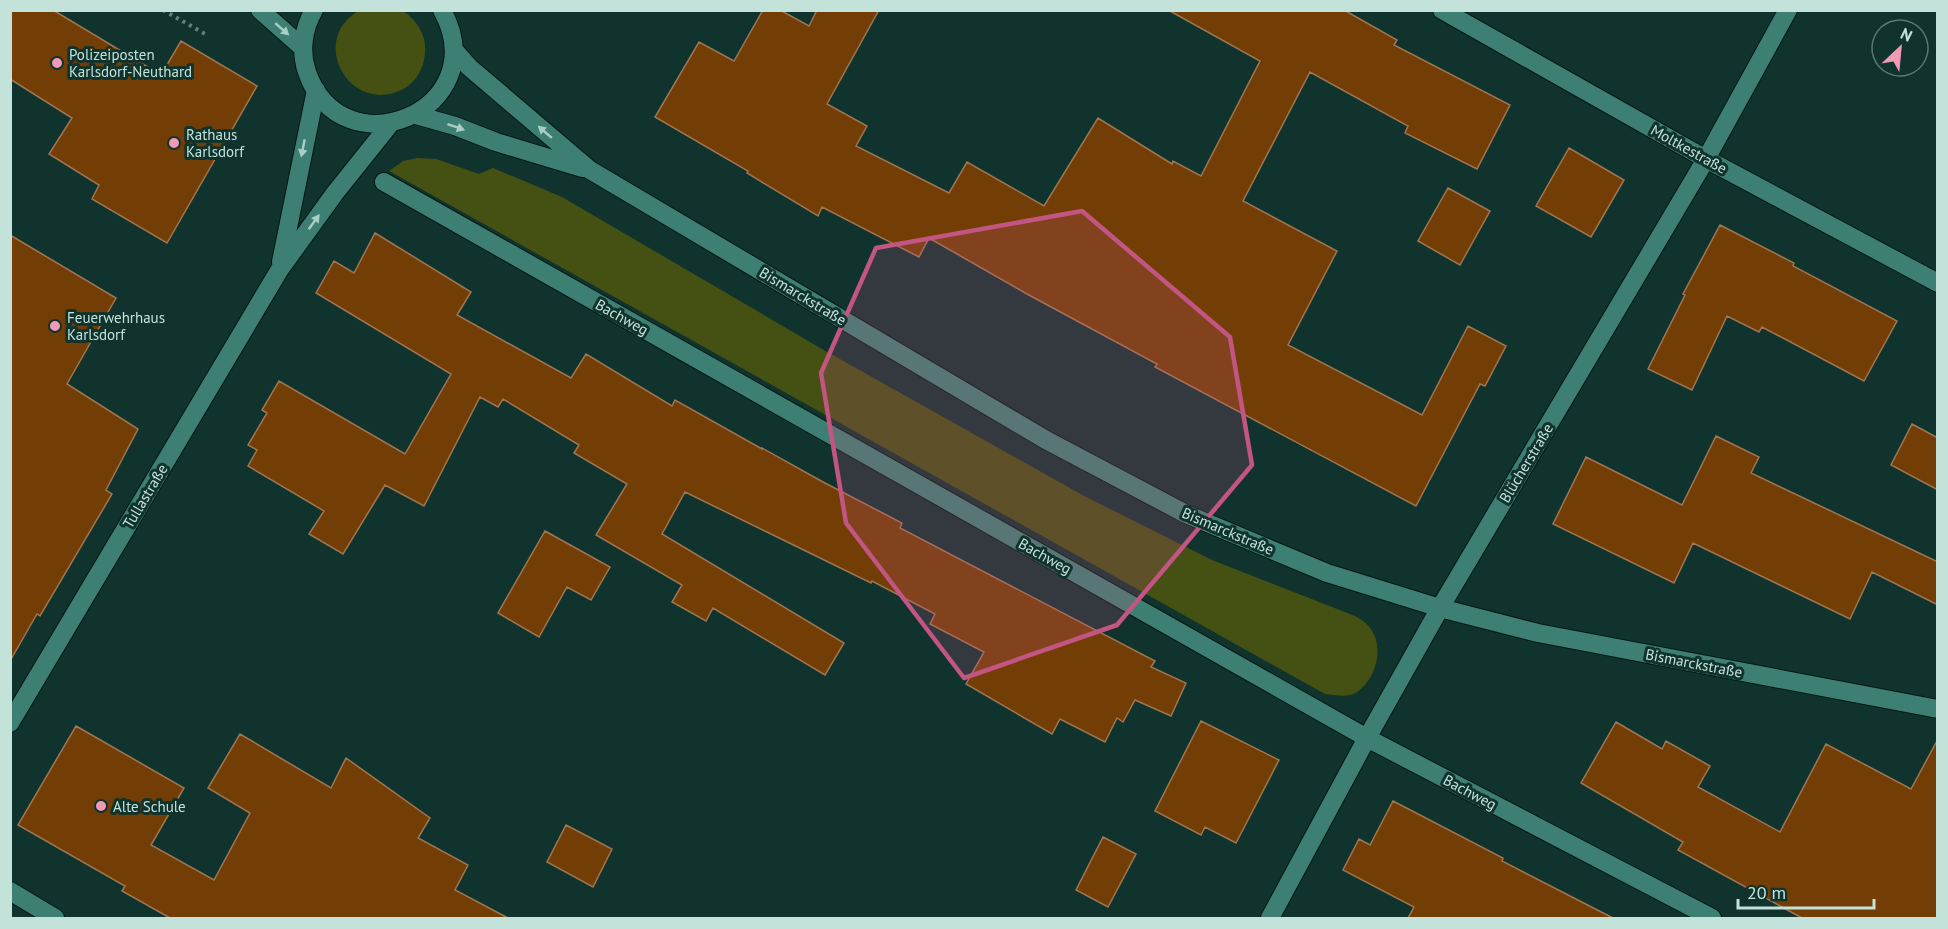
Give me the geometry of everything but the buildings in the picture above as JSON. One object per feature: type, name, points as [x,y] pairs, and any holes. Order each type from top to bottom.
[{"type":"street","points":[[260,10],[303,48]]},
{"type":"street","points":[[314,10],[307,26],[303,48],[304,63],[316,90],[332,109],[343,116],[366,124],[391,123],[416,115],[427,107],[443,88],[454,50],[446,13]]},
{"type":"street","name":"Moltkestraße","points":[[1442,10],[1706,159],[1938,283]]},
{"type":"street","name":"Blücherstraße","points":[[1270,918],[1440,608],[1706,159],[1788,10]]},
{"type":"street","name":"Bismarckstraße","points":[[454,50],[469,66],[590,170],[1046,440],[1186,514],[1327,573],[1440,608],[1539,633],[1938,709]]},
{"type":"street","name":"Tullastraße","points":[[280,269],[316,90]]},
{"type":"street","name":"Bismarckstraße","points":[[416,115],[590,170]]},
{"type":"street","name":"Tullastraße","points":[[10,723],[280,269],[391,123]]},
{"type":"street","name":"Bachweg","points":[[384,182],[1367,738],[1712,918]]},
{"type":"street","points":[[10,891],[55,918]]},
{"type":"path","points":[[163,10],[207,35]]},
{"type":"highlighted area","points":[[1082,211],[1230,337],[1252,465],[1117,625],[964,678],[846,523],[821,373],[876,248]]},
{"type":"green space","points":[[358,11],[403,11],[420,29],[425,47],[423,63],[416,78],[405,88],[386,95],[368,93],[353,85],[342,72],[336,57],[336,40],[343,24]]},
{"type":"green space","points":[[417,158],[436,159],[479,174],[493,168],[562,197],[822,349],[1084,496],[1212,560],[1355,616],[1369,626],[1377,644],[1376,662],[1369,679],[1353,694],[1341,696],[1325,694],[389,171],[403,161]]},
{"type":"place","name":"Polizeiposten Karlsdorf-Neuthard","points":[[57,63]]},
{"type":"place","name":"Rathaus Karlsdorf","points":[[174,143]]},
{"type":"place","name":"Feuerwehrhaus Karlsdorf","points":[[55,326]]},
{"type":"place","name":"Alte Schule","points":[[101,806]]}]
